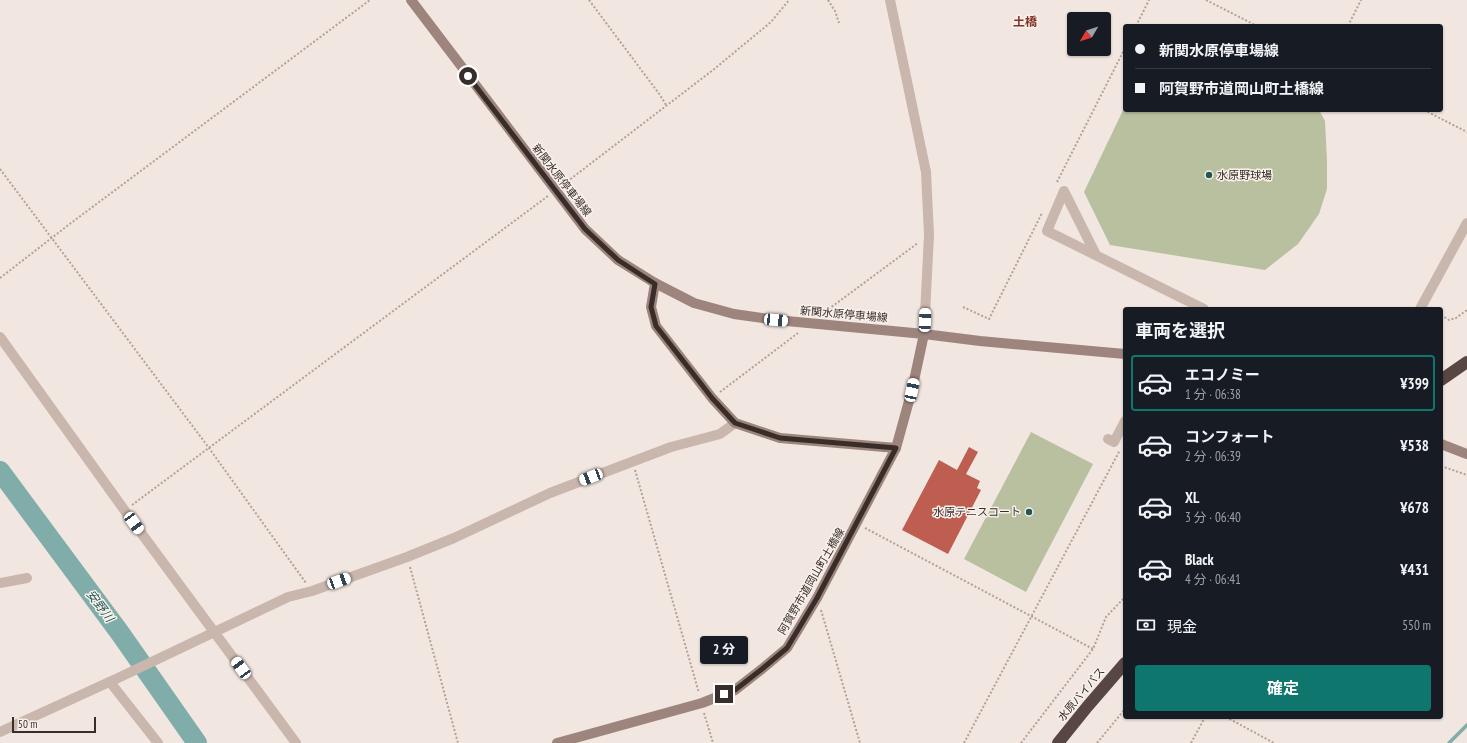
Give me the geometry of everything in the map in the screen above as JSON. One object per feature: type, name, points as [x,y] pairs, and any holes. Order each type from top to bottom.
[{"type":"highway","points":[[1443,379],[1467,362]]},
{"type":"highway","name":"水原バイパス","points":[[1058,743],[1123,665]]},
{"type":"street","name":"新関水原停車場線","points":[[411,0],[585,229],[618,260],[655,284],[694,303],[734,314],[776,320],[924,334],[980,341],[1123,354]]},
{"type":"street","points":[[890,0],[926,172],[929,235],[924,334]]},
{"type":"street","points":[[1096,255],[1064,191],[1048,231],[1096,255],[1200,307]]},
{"type":"street","points":[[1421,307],[1467,223]]},
{"type":"street","points":[[655,284],[651,307],[656,326],[712,398],[735,423],[780,438],[896,448]]},
{"type":"street","name":"阿賀野市道岡山町土橋線","points":[[557,743],[702,703],[735,690],[787,648],[817,598],[896,448],[912,390],[924,334]]},
{"type":"street","points":[[0,337],[212,632],[296,743]]},
{"type":"street","points":[[0,732],[114,680],[288,597],[312,591],[407,557],[454,538],[550,492],[671,447],[720,434],[735,423]]},
{"type":"street","points":[[1108,439],[1114,442],[1123,425]]},
{"type":"street","points":[[1443,445],[1467,454]]},
{"type":"street","points":[[0,583],[27,578]]},
{"type":"street","points":[[114,680],[158,743]]},
{"type":"path","points":[[0,278],[77,218],[370,0]]},
{"type":"path","points":[[589,0],[666,105]]},
{"type":"path","points":[[591,3],[595,0]]},
{"type":"path","points":[[125,511],[555,191],[713,70],[771,22],[789,0]]},
{"type":"path","points":[[828,0],[835,11],[839,23]]},
{"type":"path","points":[[1137,24],[1149,0]]},
{"type":"path","points":[[1206,0],[1254,24]]},
{"type":"path","points":[[1349,24],[1361,0]]},
{"type":"path","points":[[1428,112],[1467,132]]},
{"type":"path","points":[[0,169],[209,448],[312,591]]},
{"type":"path","points":[[1443,316],[1449,320],[1456,318],[1467,310]]},
{"type":"path","points":[[964,743],[1121,447]]},
{"type":"path","points":[[633,462],[713,743]]},
{"type":"path","points":[[1443,467],[1467,475]]},
{"type":"path","points":[[857,524],[1093,649]]},
{"type":"path","points":[[407,557],[458,743]]},
{"type":"path","points":[[817,598],[825,620],[860,743]]},
{"type":"path","points":[[1021,743],[1093,649],[1106,617],[1123,599]]},
{"type":"path","points":[[1097,743],[1123,711]]},
{"type":"path","points":[[1191,743],[1204,719]]},
{"type":"path","points":[[1230,719],[1274,743]]},
{"type":"green space","name":"水原野球場","points":[[1123,110],[1123,112],[1320,112],[1325,121],[1327,189],[1319,214],[1298,244],[1265,270],[1110,245],[1084,192]]},
{"type":"green space","name":"水原テニスコート","points":[[1031,432],[1093,464],[1026,592],[964,559]]},
{"type":"building","points":[[969,447],[978,452],[966,474],[980,481],[977,488],[981,490],[948,554],[902,530],[939,460],[957,470]]},
{"type":"waterway","name":"安野川","points":[[0,471],[120,633],[197,743]]},
{"type":"waterway","points":[[1449,743],[1467,725]]},
{"type":"place","name":"水原野球場","points":[[1209,175]]},
{"type":"place","name":"水原テニスコート","points":[[1029,512]]},
{"type":"district","name":"土橋","points":[[1025,22]]},
{"type":"route","points":[[468,76],[585,229],[618,260],[655,284],[651,307],[656,326],[712,398],[735,423],[780,438],[896,448],[817,598],[787,648],[735,690],[724,694]]}]
